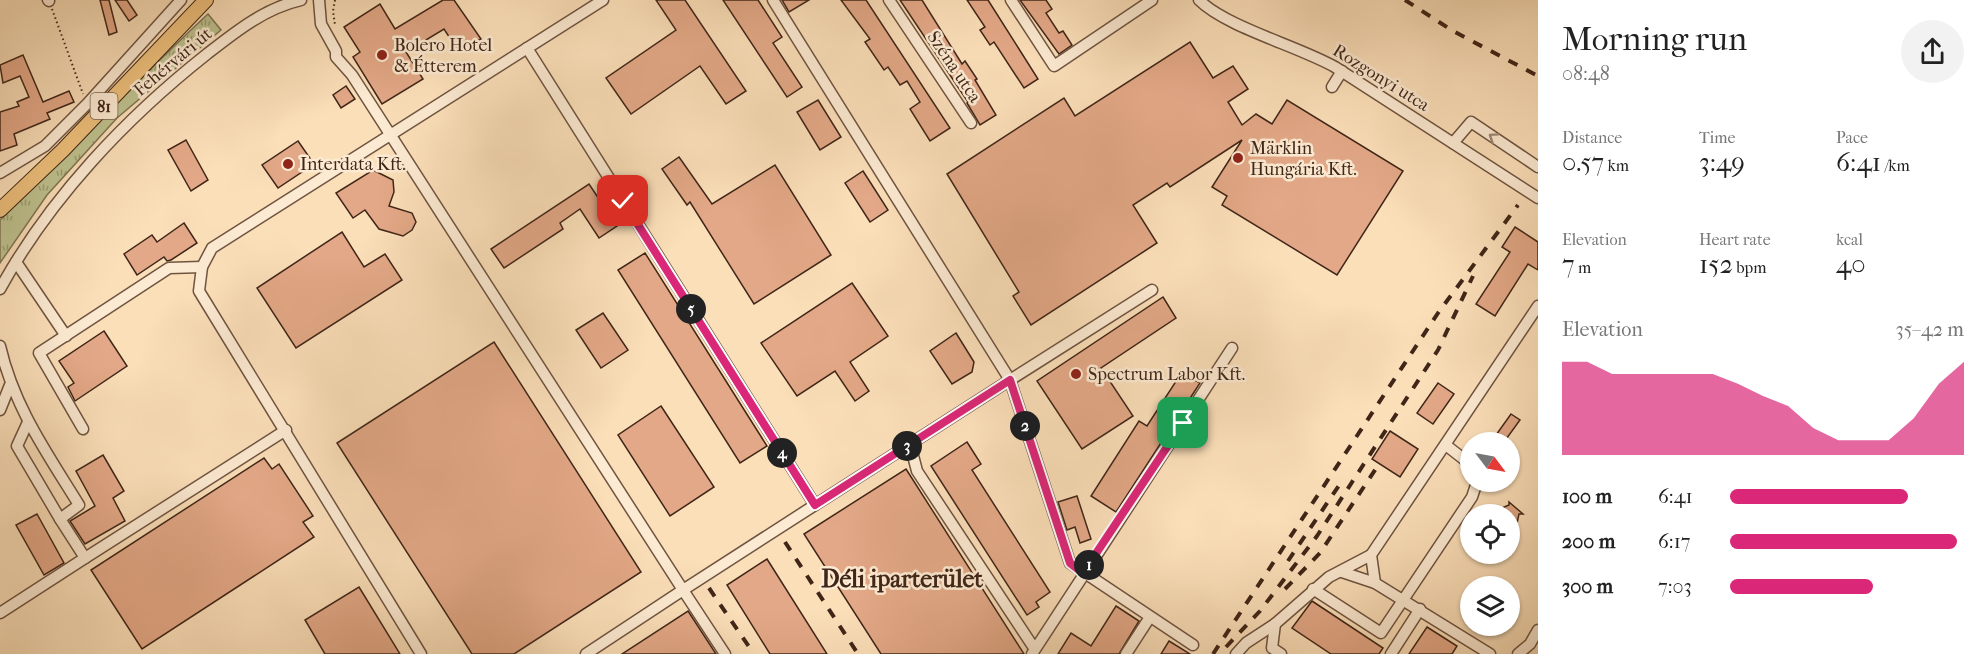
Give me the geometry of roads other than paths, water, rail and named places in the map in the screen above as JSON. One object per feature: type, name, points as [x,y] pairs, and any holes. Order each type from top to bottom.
[{"type":"main road","name":"81","points":[[0,210],[63,150],[206,0]]},
{"type":"street","name":"Fehérvári út","points":[[0,173],[45,146],[87,105],[181,0]]},
{"type":"street","name":"Fehérvári út","points":[[0,289],[16,262],[90,163],[140,112],[238,30],[288,3],[300,0]]},
{"type":"street","points":[[319,0],[319,16],[336,51],[336,57],[352,75],[725,654]]},
{"type":"street","points":[[421,654],[200,291],[202,267],[212,248],[388,134],[603,0]]},
{"type":"street","points":[[773,0],[1010,380],[1070,563],[1193,645]]},
{"type":"street","name":"Széna utca","points":[[889,0],[971,123]]},
{"type":"street","points":[[1011,0],[1054,66],[1152,0]]},
{"type":"street","name":"Rozgonyi utca","points":[[1199,0],[1228,19],[1314,55],[1342,71],[1538,198]]},
{"type":"street","points":[[527,48],[815,505]]},
{"type":"street","points":[[1332,87],[1342,71]]},
{"type":"street","points":[[1453,143],[1471,122],[1538,167]]},
{"type":"street","points":[[16,262],[66,336]]},
{"type":"street","points":[[83,429],[39,353],[169,268],[202,267]]},
{"type":"street","points":[[586,654],[1152,290]]},
{"type":"street","points":[[1236,654],[1246,643],[1275,624],[1329,577],[1371,555],[1447,446],[1538,306]]},
{"type":"street","points":[[0,346],[2,367],[28,422],[79,505],[60,519]]},
{"type":"street","points":[[910,444],[917,471],[1033,651],[1232,348]]},
{"type":"street","points":[[0,410],[10,385]]},
{"type":"street","points":[[28,422],[16,446],[85,558]]},
{"type":"street","points":[[0,613],[286,430]]},
{"type":"street","points":[[1447,446],[1460,456]]},
{"type":"street","points":[[1313,590],[1382,633],[1474,492]]},
{"type":"street","points":[[1371,555],[1376,583]]},
{"type":"street","points":[[1342,572],[1376,583],[1404,598],[1490,654]]},
{"type":"street","points":[[1390,654],[1420,609]]},
{"type":"street","points":[[1126,654],[1150,616]]},
{"type":"street","points":[[1275,624],[1272,648],[1281,654]]},
{"type":"street","points":[[1518,654],[1530,644],[1538,630]]},
{"type":"railway","points":[[1405,0],[1453,31],[1538,76]]},
{"type":"railway","points":[[1213,654],[1438,313],[1518,205]]},
{"type":"railway","points":[[1226,647],[1260,611],[1317,536],[1438,350],[1473,276]]},
{"type":"railway","points":[[1285,589],[1320,553],[1377,467]]},
{"type":"railway","points":[[1288,561],[1340,484]]},
{"type":"railway","points":[[785,542],[858,654]]},
{"type":"railway","points":[[709,588],[754,654]]},
{"type":"place","name":"Bolero Hotel & Étterem","points":[[382,55]]},
{"type":"place","name":"Märklin Hungária Kft.","points":[[1238,158]]},
{"type":"place","name":"Interdata Kft.","points":[[288,164]]},
{"type":"place","name":"Spectrum Labor Kft.","points":[[1076,374]]},
{"type":"district","name":"Déli iparterület","points":[[902,579]]}]
